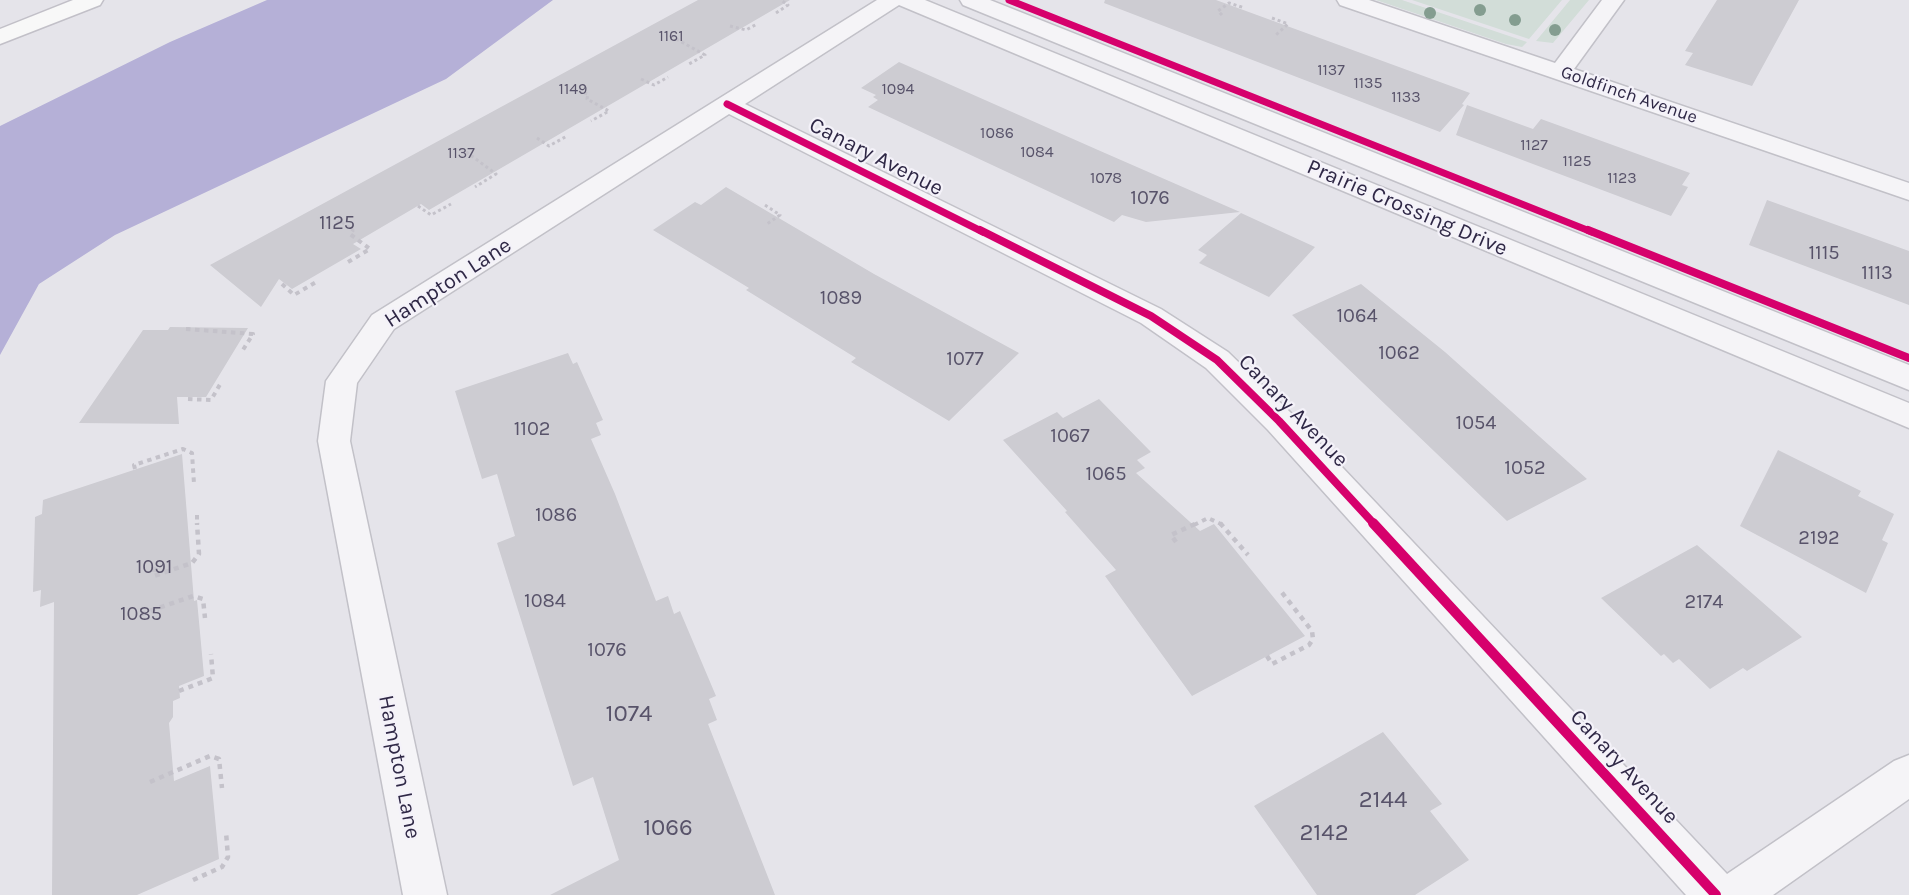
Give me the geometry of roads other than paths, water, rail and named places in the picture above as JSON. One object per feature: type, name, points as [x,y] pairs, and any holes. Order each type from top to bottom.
[{"type":"main road","points":[[0,37],[92,0]]},
{"type":"street","name":"Hampton Lane","points":[[425,895],[334,441],[342,381],[383,322],[892,0]]},
{"type":"street","name":"Prairie Crossing Drive","points":[[906,0],[1909,416]]},
{"type":"street","name":"Prairie Crossing Drive","points":[[971,0],[1909,378]]},
{"type":"street","name":"Goldfinch Avenue","points":[[1348,0],[1909,192]]},
{"type":"street","points":[[1561,71],[1613,0]]},
{"type":"street","name":"Canary Avenue","points":[[728,104],[1151,316],[1217,360],[1279,421],[1716,895]]},
{"type":"street","points":[[1734,895],[1909,775]]}]
